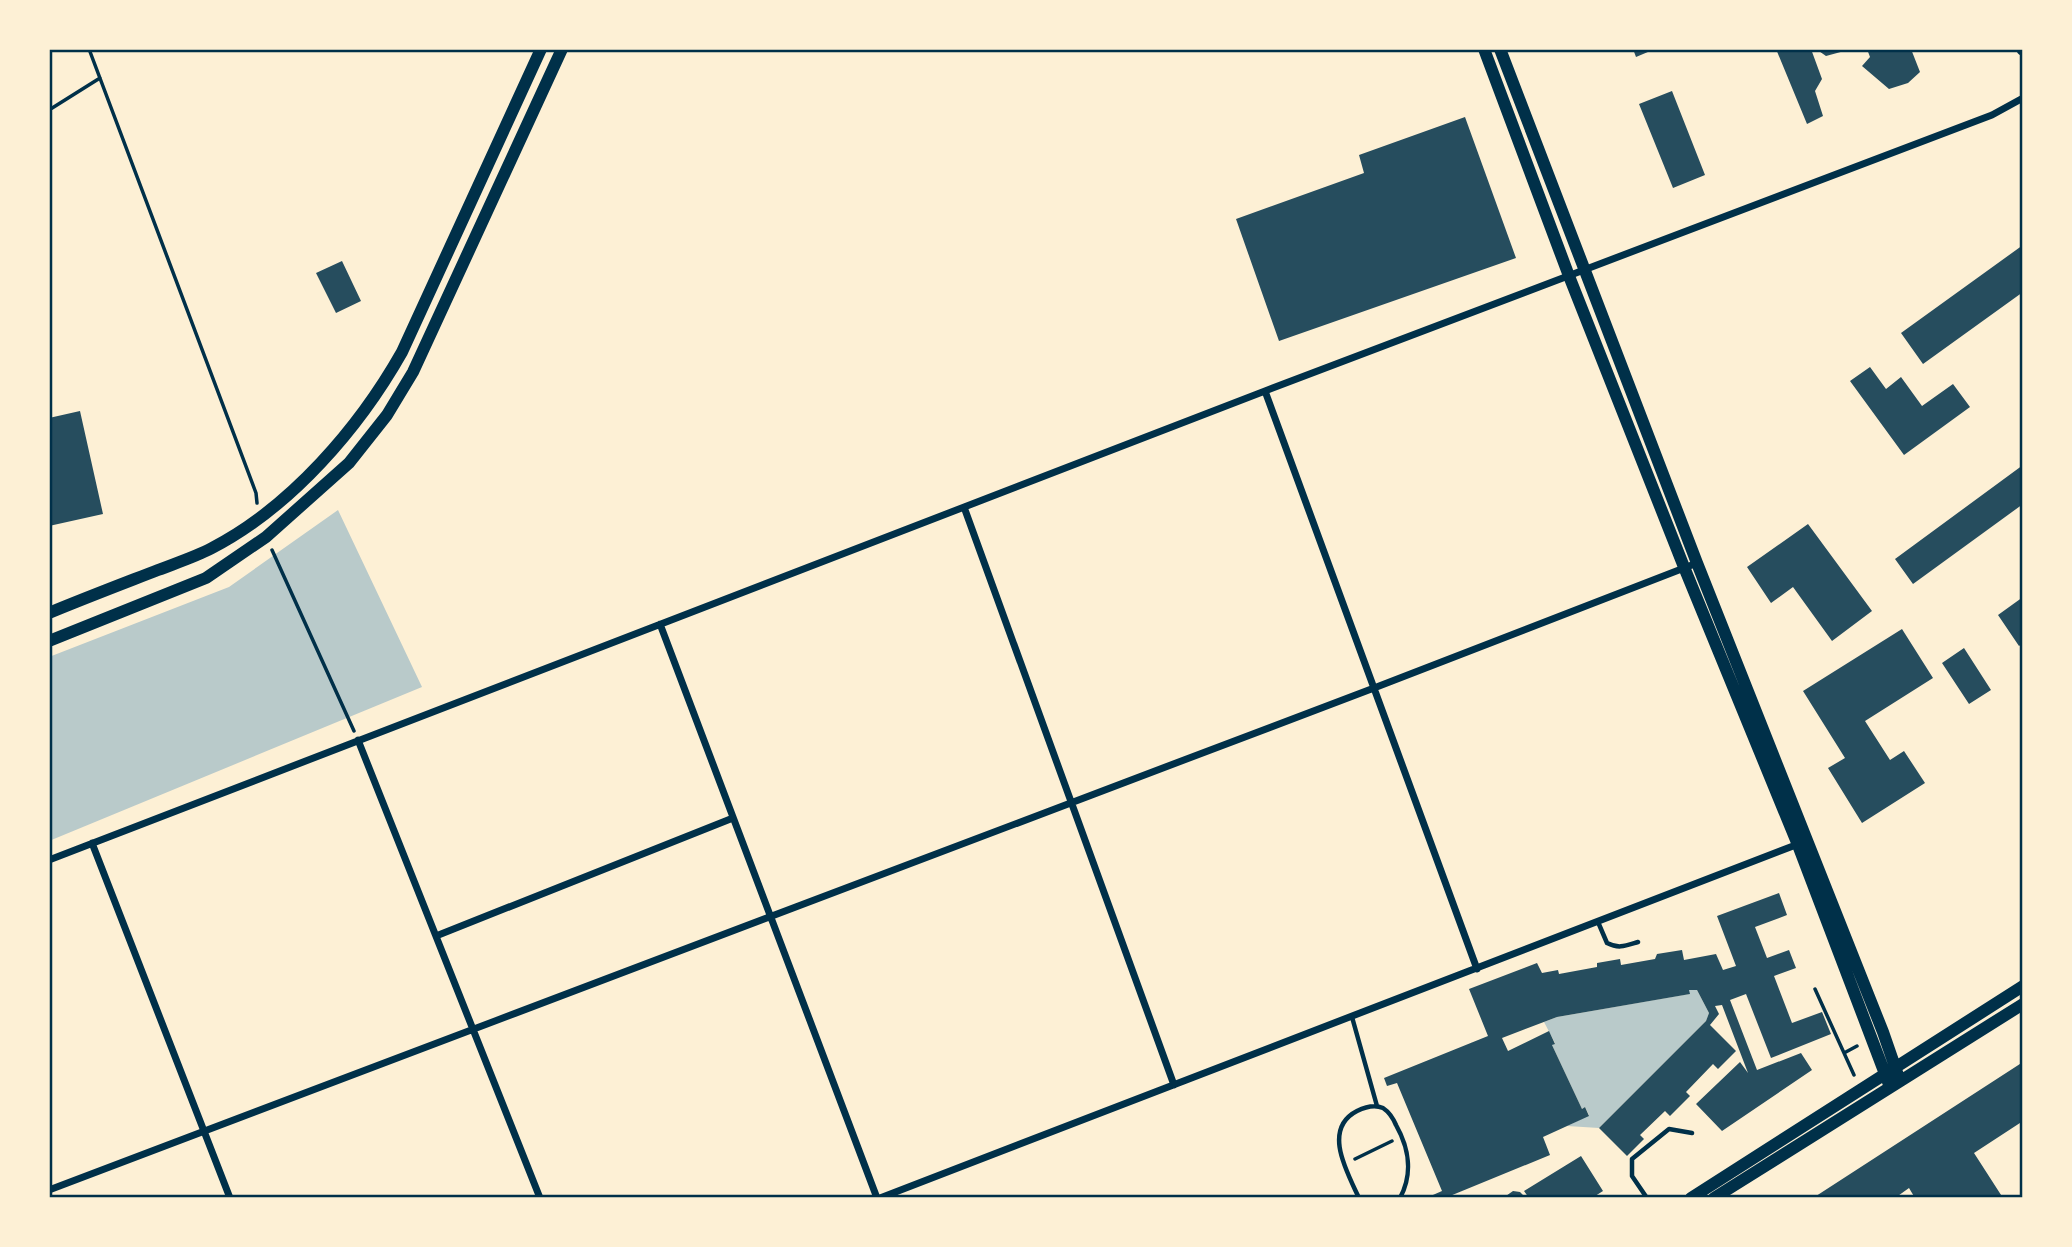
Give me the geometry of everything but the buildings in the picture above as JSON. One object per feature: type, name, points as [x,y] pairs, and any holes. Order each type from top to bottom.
[{"type":"main road","points":[[49,613],[211,548],[259,518],[321,463],[343,439],[387,379],[402,352],[541,49]]},
{"type":"main road","points":[[49,641],[206,578],[267,537],[349,463],[374,433],[401,393],[426,345],[562,49]]},
{"type":"main road","points":[[1484,49],[1569,275],[1691,565],[1803,842],[1895,1084]]},
{"type":"main road","points":[[1500,49],[1585,271],[1691,565]]},
{"type":"main road","points":[[1691,1198],[2023,986]]},
{"type":"main road","points":[[1714,1198],[2023,1004]]},
{"type":"street","points":[[49,860],[1265,391],[1980,120],[2023,98]]},
{"type":"street","points":[[1265,391],[1477,969]]},
{"type":"street","points":[[964,507],[1174,1085]]},
{"type":"street","points":[[49,1190],[1374,688],[1691,565]]},
{"type":"street","points":[[660,624],[879,1198],[1803,842]]},
{"type":"street","points":[[358,740],[540,1198]]},
{"type":"street","points":[[436,936],[733,818]]},
{"type":"street","points":[[92,843],[230,1198]]},
{"type":"lane","points":[[1598,922],[1607,943],[1620,948],[1638,942]]},
{"type":"lane","points":[[1352,1017],[1377,1106]]},
{"type":"lane","points":[[1359,1198],[1344,1165],[1338,1141],[1342,1124],[1351,1114],[1364,1107],[1377,1106],[1392,1117],[1402,1135],[1408,1156],[1407,1176],[1400,1198]]},
{"type":"lane","points":[[1647,1198],[1632,1176],[1632,1159],[1669,1129],[1692,1133]]},
{"type":"path","points":[[89,49],[256,493],[259,518]]},
{"type":"path","points":[[49,110],[100,78]]},
{"type":"path","points":[[267,537],[358,740]]},
{"type":"path","points":[[1815,989],[1860,1090]]},
{"type":"path","points":[[1344,1165],[1402,1135]]},
{"type":"shaded area","points":[[338,510],[422,687],[49,841],[49,657],[229,587]]},
{"type":"shaded area","points":[[1689,990],[1697,990],[1709,1013],[1706,1021],[1599,1128],[1567,1126],[1589,1115],[1585,1107],[1582,1109],[1544,1022],[1557,1017],[1689,994]]}]
